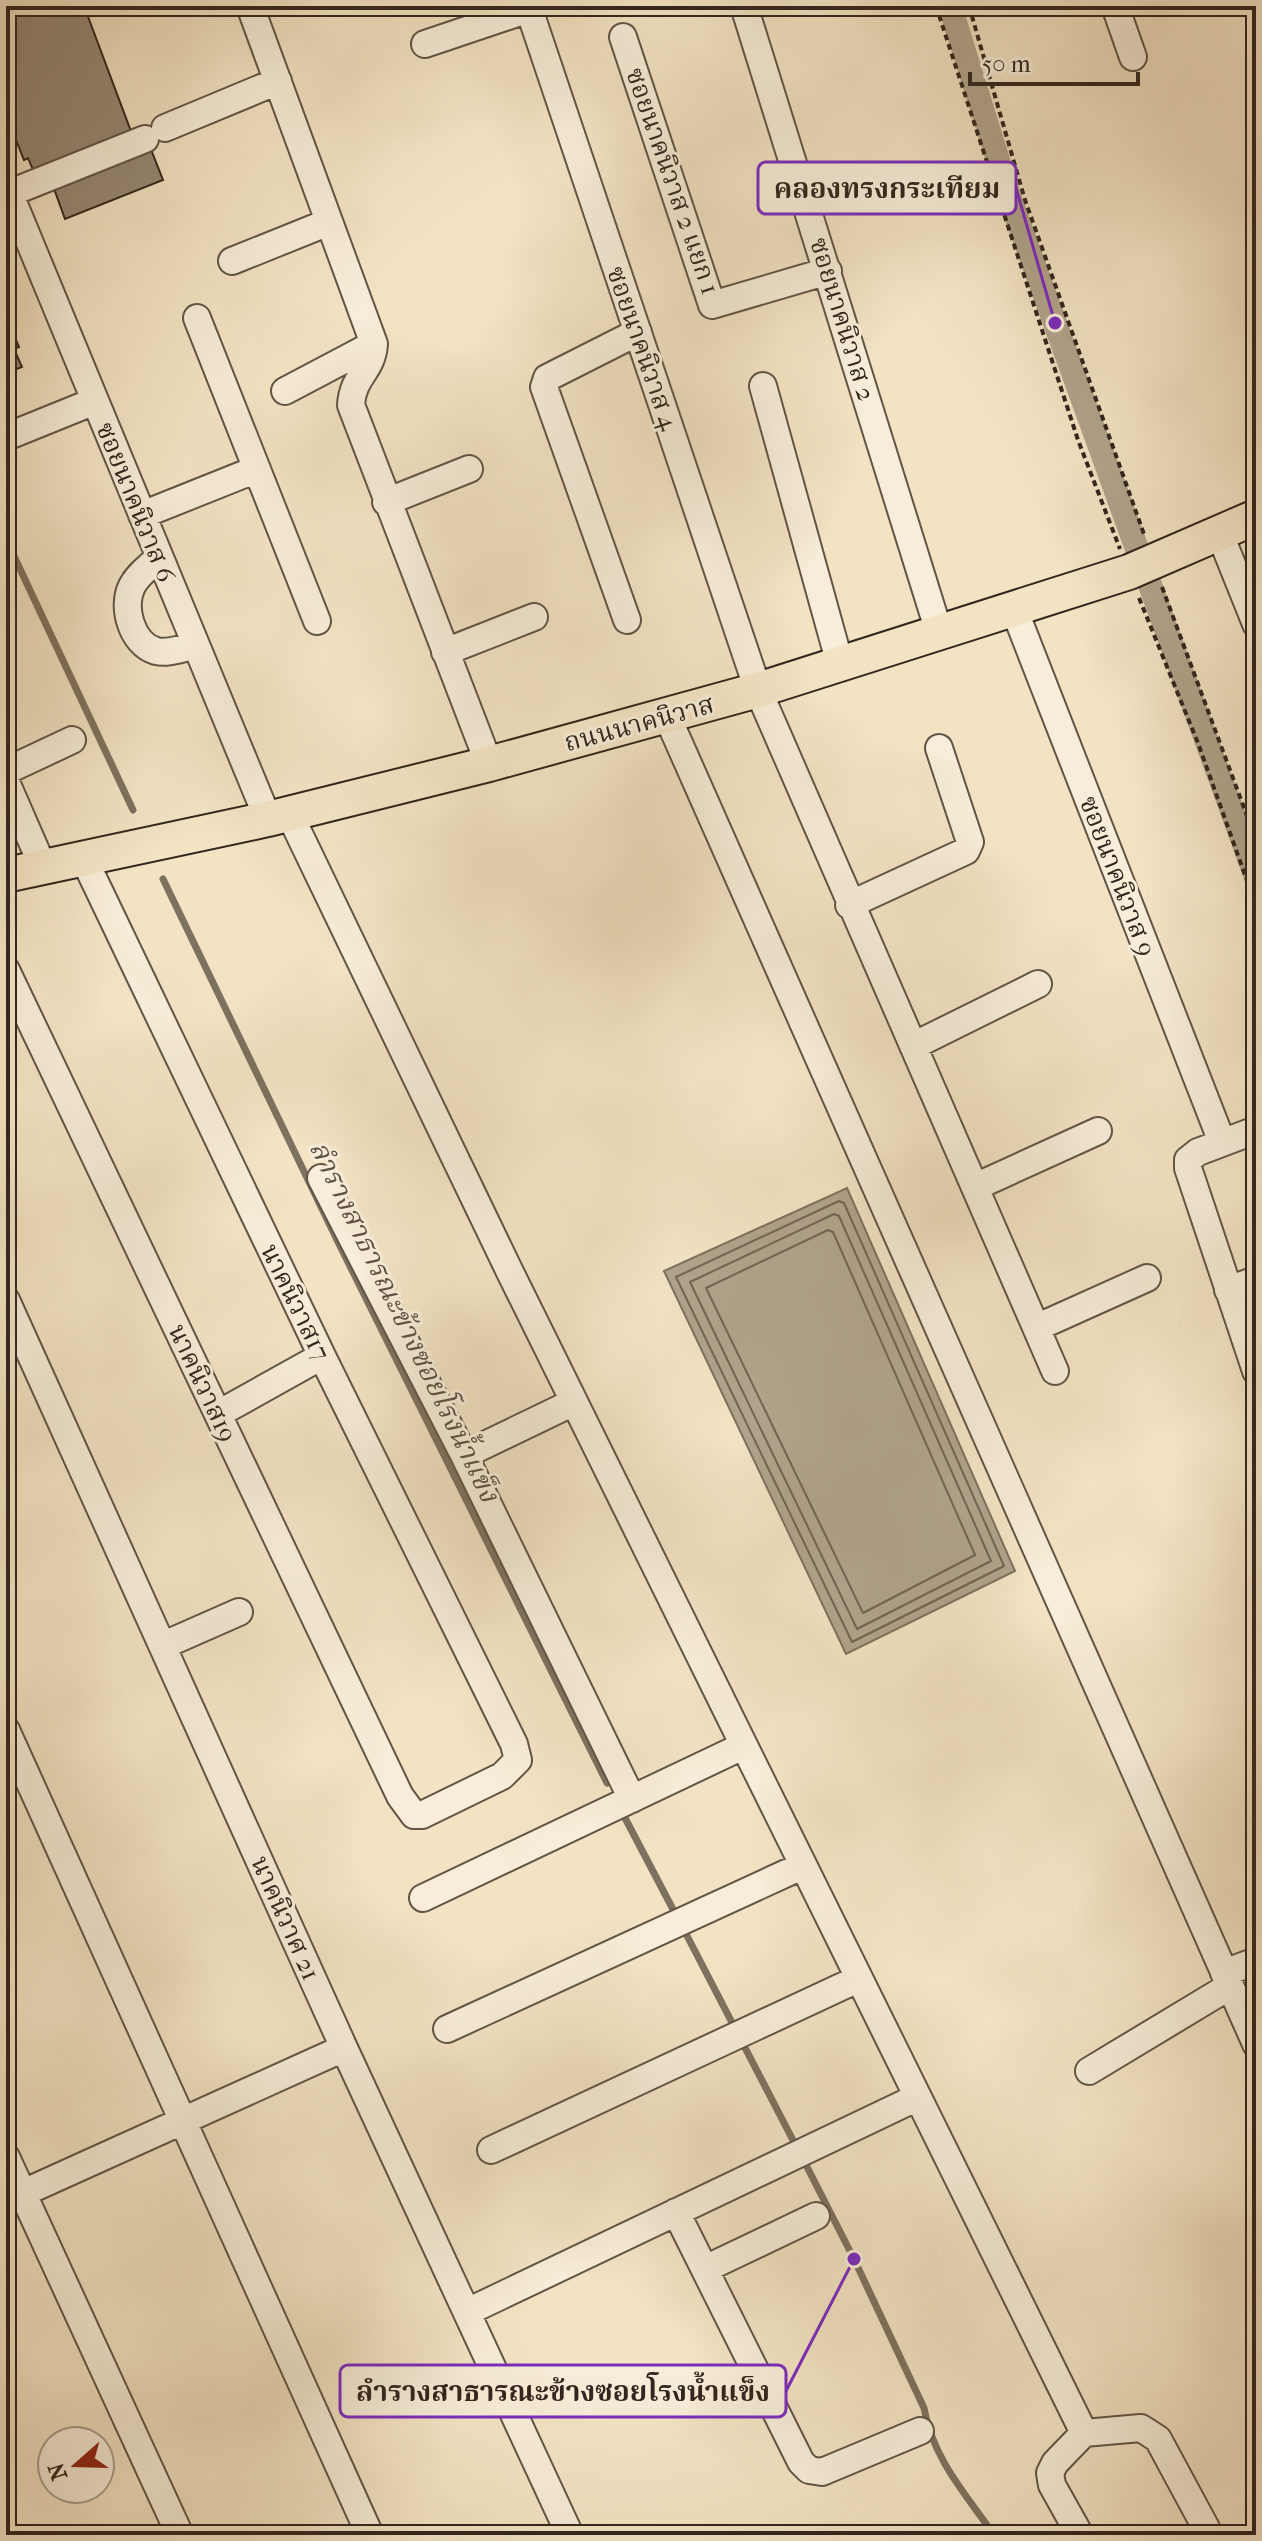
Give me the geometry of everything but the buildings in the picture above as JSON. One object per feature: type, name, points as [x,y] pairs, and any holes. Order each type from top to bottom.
[{"type":"main road","name":"ถนนนาคนิวาส","points":[[6,875],[278,816],[489,764],[758,690],[1141,566],[1256,517]]},
{"type":"street","points":[[250,6],[374,344],[373,360],[352,386],[351,405],[489,764]]},
{"type":"street","name":"ซอยนาคนิวาส 2","points":[[744,6],[939,632]]},
{"type":"street","points":[[1115,6],[1133,57]]},
{"type":"street","points":[[425,44],[528,7]]},
{"type":"street","name":"ซอยนาคนิวาส 4","points":[[528,7],[758,690],[849,905],[1055,1371]]},
{"type":"street","name":"ซอยนาคนิวาส 2 แยก 1","points":[[623,37],[712,305],[828,271]]},
{"type":"street","points":[[8,189],[155,134],[278,81]]},
{"type":"street","name":"ซอยนาคนิวาส 6","points":[[8,189],[194,646],[574,1402],[1084,2433]]},
{"type":"street","points":[[232,261],[329,222]]},
{"type":"street","points":[[197,318],[317,621]]},
{"type":"street","points":[[627,620],[544,387],[547,378],[638,332]]},
{"type":"street","points":[[285,391],[374,344]]},
{"type":"street","points":[[763,386],[840,664]]},
{"type":"street","points":[[6,437],[95,401]]},
{"type":"street","points":[[142,515],[257,469]]},
{"type":"street","points":[[386,502],[469,469]]},
{"type":"street","points":[[1219,532],[1256,624]]},
{"type":"street","points":[[158,558],[139,575],[130,590],[129,621],[140,640],[153,650],[166,652],[194,646]]},
{"type":"street","name":"ซอยนาคนิวาส 9","points":[[1014,609],[1222,1142]]},
{"type":"street","points":[[445,652],[534,617]]},
{"type":"street","points":[[667,716],[1256,2044]]},
{"type":"street","points":[[6,771],[72,740]]},
{"type":"street","points":[[849,905],[966,851],[970,842],[939,748]]},
{"type":"street","points":[[6,782],[43,867]]},
{"type":"street","name":"นาคนิวาส17","points":[[83,857],[322,1356],[514,1744],[518,1760],[502,1776],[422,1815],[414,1815],[400,1796]]},
{"type":"street","name":"นาคนิวาส19","points":[[6,970],[400,1796]]},
{"type":"street","points":[[913,1046],[1038,984]]},
{"type":"street","points":[[1256,1130],[1198,1152],[1188,1160],[1188,1168],[1256,1371]]},
{"type":"street","points":[[975,1187],[1098,1131]]},
{"type":"street","points":[[321,1178],[464,1455],[632,1799]]},
{"type":"street","points":[[1038,1327],[1147,1278]]},
{"type":"street","points":[[1228,1290],[1256,1280]]},
{"type":"street","name":"นาคนิวาศ 21","points":[[6,1300],[344,2048],[570,2535]]},
{"type":"street","points":[[218,1414],[322,1356]]},
{"type":"street","points":[[464,1455],[574,1402]]},
{"type":"street","points":[[164,1645],[239,1612]]},
{"type":"street","points":[[6,1730],[370,2535]]},
{"type":"street","points":[[423,1898],[743,1746]]},
{"type":"street","points":[[447,2029],[802,1866]]},
{"type":"street","points":[[1089,2071],[1256,1961]]},
{"type":"street","points":[[491,2150],[858,1979]]},
{"type":"street","points":[[23,2193],[344,2048]]},
{"type":"street","points":[[467,2312],[918,2097]]},
{"type":"street","points":[[6,2157],[180,2535]]},
{"type":"street","points":[[676,2212],[801,2462],[809,2470],[822,2472],[920,2431]]},
{"type":"street","points":[[705,2269],[816,2216]]},
{"type":"street","points":[[1080,2535],[1050,2473],[1055,2463],[1084,2433],[1141,2428],[1158,2439],[1206,2528]]},
{"type":"path","points":[[936,6],[1078,440],[1141,566],[1256,840]]},
{"type":"path","points":[[969,6],[1025,200],[1141,566],[1198,743],[1256,906]]},
{"type":"water","points":[[847,1188],[1015,1571],[846,1654],[664,1271]]},
{"type":"waterway","points":[[950,6],[1010,199],[1256,877]]},
{"type":"waterway","name":"ลำรางสาธารณะข้างซอยโรงน้ำแข็ง","points":[[6,539],[133,810]]},
{"type":"waterway","name":"ลำรางสาธารณะข้างซอยโรงน้ำแข็ง","points":[[163,879],[338,1242],[607,1783]]},
{"type":"waterway","name":"ลำรางสาธารณะข้างซอยโรงน้ำแข็ง","points":[[624,1816],[677,1917]]},
{"type":"waterway","name":"ลำรางสาธารณะข้างซอยโรงน้ำแข็ง","points":[[683,1928],[797,2148]]},
{"type":"waterway","name":"ลำรางสาธารณะข้างซอยโรงน้ำแข็ง","points":[[803,2159],[924,2408],[942,2460],[994,2535]]},
{"type":"place","name":"คลองทรงกระเทียม","points":[[1055,323]]},
{"type":"place","name":"ลำรางสาธารณะข้างซอยโรงน้ำแข็ง","points":[[854,2259]]}]
